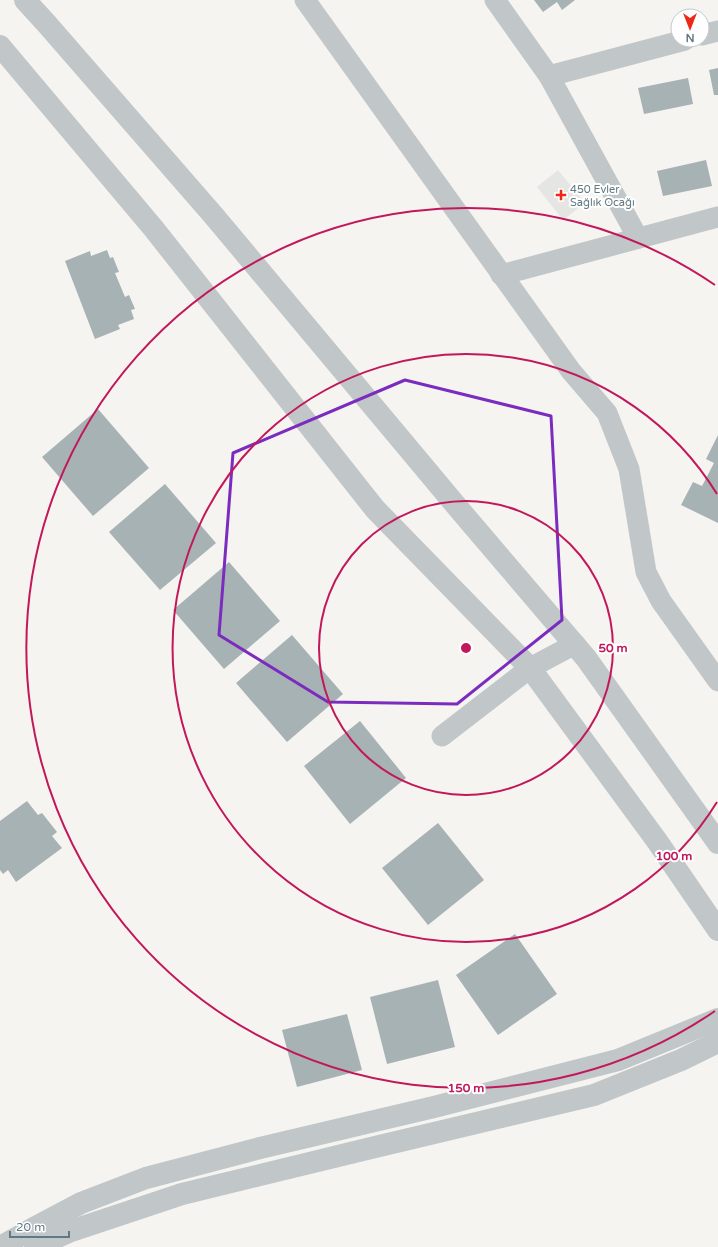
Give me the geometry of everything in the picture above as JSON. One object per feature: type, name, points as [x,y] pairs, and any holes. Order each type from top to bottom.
[{"type":"street","points":[[25,0],[209,210],[459,509],[575,644],[718,843]]},
{"type":"street","points":[[305,0],[571,371],[607,413],[629,469],[646,572],[660,601],[718,681]]},
{"type":"street","points":[[495,0],[549,76],[638,238]]},
{"type":"street","points":[[549,76],[670,44]]},
{"type":"street","points":[[0,46],[154,229],[374,509],[530,668],[657,841],[718,930]]},
{"type":"street","points":[[501,275],[718,216]]},
{"type":"street","points":[[442,736],[530,668],[575,644]]},
{"type":"street","points":[[0,1247],[81,1203],[146,1178],[260,1148],[434,1107],[618,1060],[718,1019]]},
{"type":"street","points":[[35,1247],[71,1231],[182,1194],[594,1095],[681,1060],[718,1042]]},
{"type":"highlighted area","points":[[405,380],[551,416],[562,620],[457,704],[328,702],[219,635],[233,453]]},
{"type":"shaded area","name":"450 Evler Sağlık Ocağı","points":[[558,170],[585,203],[563,220],[537,187]]},
{"type":"building","points":[[534,0],[575,0],[562,10],[557,2],[543,12]]},
{"type":"building","points":[[718,68],[718,95],[714,95],[709,70]]},
{"type":"building","points":[[688,78],[693,104],[644,114],[638,88]]},
{"type":"building","points":[[706,160],[712,186],[663,196],[657,171]]},
{"type":"building","points":[[107,250],[110,258],[113,257],[119,272],[115,273],[125,297],[129,295],[135,309],[131,310],[134,319],[118,325],[120,329],[95,339],[65,261],[90,251],[91,256]]},
{"type":"building","points":[[98,409],[149,468],[93,516],[42,457]]},
{"type":"building","points":[[718,435],[718,523],[681,505],[693,482],[702,486],[714,463],[706,459]]},
{"type":"building","points":[[165,484],[216,543],[160,590],[109,532]]},
{"type":"building","points":[[229,562],[280,621],[224,669],[173,610]]},
{"type":"building","points":[[292,635],[343,694],[287,742],[236,683]]},
{"type":"building","points":[[360,721],[406,778],[350,824],[304,766]]},
{"type":"building","points":[[27,801],[38,815],[42,813],[57,832],[52,836],[62,848],[16,882],[8,870],[3,874],[0,870],[0,821]]},
{"type":"building","points":[[438,823],[484,880],[428,925],[382,868]]},
{"type":"building","points":[[515,934],[557,994],[498,1035],[456,975]]},
{"type":"building","points":[[438,980],[455,1047],[387,1064],[370,997]]},
{"type":"building","points":[[347,1014],[362,1070],[297,1087],[282,1030]]},
{"type":"place","name":"450 Evler Sağlık Ocağı","points":[[561,195]]}]
